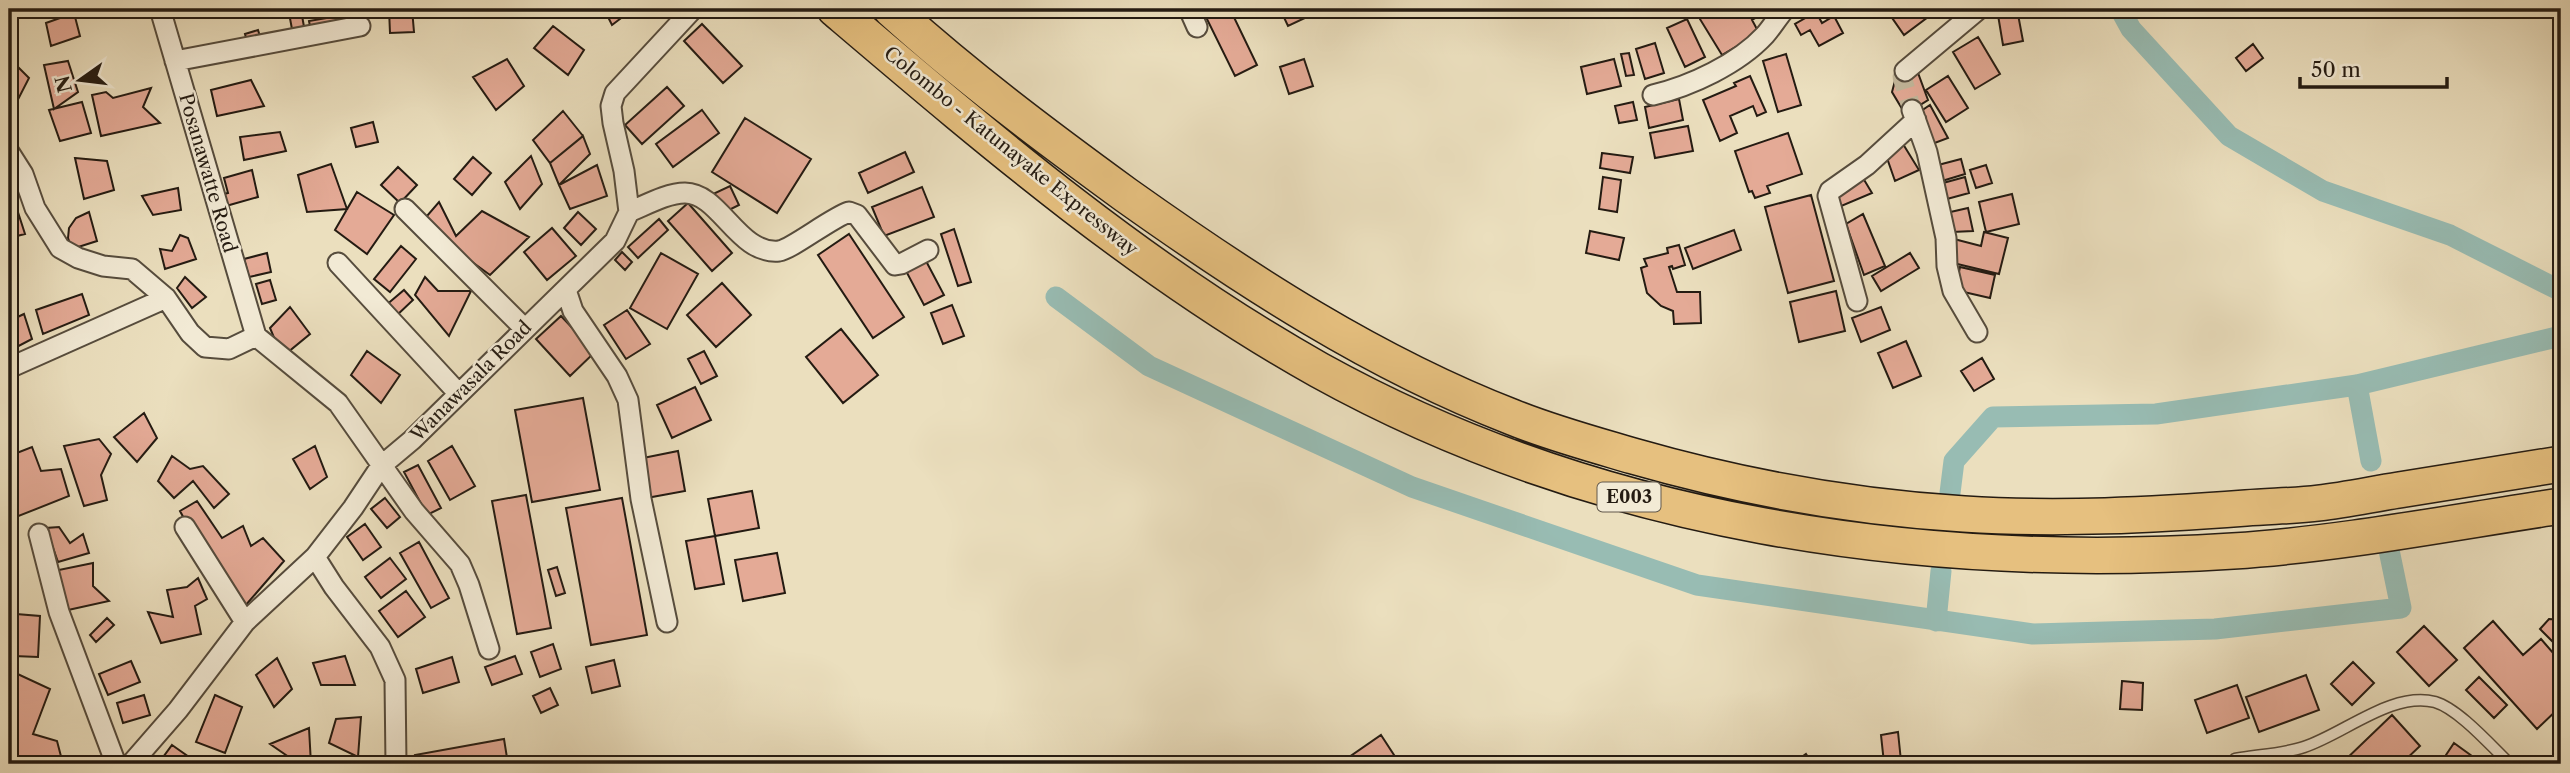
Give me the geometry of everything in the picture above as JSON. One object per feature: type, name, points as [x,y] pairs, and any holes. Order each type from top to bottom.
[{"type":"highway","name":"Colombo - Katunayake Expressway","points":[[835,9],[1029,171],[1115,237],[1199,296],[1317,369],[1418,421],[1537,469],[1633,498],[1710,516],[1870,543],[1950,552],[2104,556],[2236,551],[2561,506]]},
{"type":"highway","name":"Colombo - Katunayake Expressway","points":[[891,9],[948,61],[1063,149],[1222,262],[1294,307],[1373,353],[1500,413],[1573,439],[1665,465],[1807,497],[1870,506],[2033,516],[2167,514],[2319,503],[2561,464]]},
{"type":"street","name":"Posanawatte Road","points":[[160,9],[256,336]]},
{"type":"street","points":[[693,9],[615,93],[611,106],[629,212],[686,193],[701,197],[750,243],[766,251],[782,251],[849,212],[857,215],[895,265],[928,250]]},
{"type":"street","points":[[1654,95],[1684,88],[1726,65],[1764,36],[1785,9]]},
{"type":"street","points":[[1905,71],[1979,9]]},
{"type":"street","points":[[175,61],[360,26]]},
{"type":"street","points":[[1857,301],[1828,196],[1838,185],[1867,165],[1914,115],[1927,152],[1944,228],[1947,266],[1953,292],[1977,332]]},
{"type":"street","points":[[9,152],[23,174],[35,208],[60,248],[78,258],[103,266],[132,269],[166,298],[190,334],[205,347],[229,349],[256,336],[338,403],[414,511],[460,564],[489,649]]},
{"type":"street","points":[[405,209],[525,329]]},
{"type":"street","name":"Wanawasala Road","points":[[131,764],[178,710],[245,622],[315,557],[381,467],[412,440],[615,241],[629,212]]},
{"type":"street","points":[[338,263],[458,394]]},
{"type":"street","points":[[566,290],[573,311],[617,376],[628,400],[640,499],[667,622]]},
{"type":"street","points":[[9,368],[166,298]]},
{"type":"street","points":[[185,527],[245,622]]},
{"type":"street","points":[[39,534],[59,612],[116,764]]},
{"type":"street","points":[[315,557],[334,587],[380,647],[395,680],[396,764]]},
{"type":"lane","points":[[2235,759],[2303,748],[2346,730],[2375,713],[2410,700],[2437,702],[2467,722],[2510,764]]},
{"type":"building","points":[[197,9],[216,9],[217,12],[200,17]]},
{"type":"building","points":[[389,9],[412,9],[414,32],[390,33]]},
{"type":"building","points":[[604,9],[633,9],[612,25]]},
{"type":"building","points":[[1202,9],[1230,9],[1257,65],[1235,76]]},
{"type":"building","points":[[1280,9],[1303,9],[1307,17],[1288,26]]},
{"type":"building","points":[[1765,9],[1766,12],[1752,20],[1759,33],[1722,55],[1695,11]]},
{"type":"building","points":[[1891,9],[1928,9],[1932,14],[1904,35],[1888,12]]},
{"type":"building","points":[[1997,9],[2017,9],[2023,41],[2003,45]]},
{"type":"building","points":[[301,10],[306,38],[294,40],[289,13]]},
{"type":"building","points":[[1816,12],[1822,23],[1834,16],[1843,33],[1819,46],[1810,30],[1801,35],[1795,24]]},
{"type":"building","points":[[74,13],[80,36],[51,46],[46,23]]},
{"type":"building","points":[[9,14],[16,36],[9,39]]},
{"type":"building","points":[[350,14],[353,34],[313,41],[309,21]]},
{"type":"building","points":[[1687,19],[1705,57],[1685,67],[1667,28]]},
{"type":"building","points":[[702,24],[742,66],[723,83],[684,41]]},
{"type":"building","points":[[553,26],[584,50],[568,75],[534,48]]},
{"type":"building","points":[[258,30],[264,49],[250,52],[245,34]]},
{"type":"building","points":[[1978,37],[2000,74],[1975,89],[1953,52]]},
{"type":"building","points":[[1655,43],[1664,73],[1645,79],[1636,49]]},
{"type":"building","points":[[2253,44],[2263,58],[2246,71],[2236,58]]},
{"type":"building","points":[[1629,53],[1634,75],[1626,76],[1621,54]]},
{"type":"building","points":[[1786,54],[1801,105],[1778,112],[1763,61]]},
{"type":"building","points":[[507,59],[524,86],[496,110],[473,77]]},
{"type":"building","points":[[1304,59],[1313,86],[1289,94],[1280,67]]},
{"type":"building","points":[[1614,59],[1621,86],[1587,94],[1581,67]]},
{"type":"building","points":[[68,61],[78,92],[54,109],[44,65]]},
{"type":"building","points":[[14,63],[29,78],[9,117],[9,71]]},
{"type":"building","points":[[1897,73],[1918,73],[1928,100],[1904,112],[1892,92]]},
{"type":"building","points":[[1750,76],[1766,112],[1757,116],[1753,106],[1730,116],[1737,133],[1720,141],[1703,100],[1736,86],[1734,83]]},
{"type":"building","points":[[1948,76],[1968,108],[1946,122],[1926,90]]},
{"type":"building","points":[[251,80],[264,106],[217,116],[211,90]]},
{"type":"building","points":[[667,87],[684,106],[642,144],[625,125]]},
{"type":"building","points":[[151,88],[143,107],[160,123],[101,136],[92,95],[106,92],[113,98]]},
{"type":"building","points":[[1679,99],[1683,120],[1649,128],[1645,107]]},
{"type":"building","points":[[82,102],[91,133],[60,141],[49,110]]},
{"type":"building","points":[[1633,102],[1637,120],[1619,123],[1615,106]]},
{"type":"building","points":[[1930,105],[1948,138],[1932,144],[1918,113]]},
{"type":"building","points":[[702,110],[719,133],[673,167],[656,144]]},
{"type":"building","points":[[563,111],[583,136],[550,163],[533,140]]},
{"type":"building","points":[[745,118],[811,159],[777,213],[712,172]]},
{"type":"building","points":[[373,122],[378,142],[356,147],[351,128]]},
{"type":"building","points":[[1688,126],[1693,151],[1655,158],[1650,133]]},
{"type":"building","points":[[280,132],[286,151],[244,160],[240,137]]},
{"type":"building","points":[[1788,133],[1802,174],[1767,186],[1770,193],[1755,198],[1752,191],[1749,192],[1735,151]]},
{"type":"building","points":[[583,136],[590,154],[559,185],[550,163]]},
{"type":"building","points":[[1903,144],[1919,170],[1895,181],[1887,158]]},
{"type":"building","points":[[905,152],[914,172],[868,193],[859,173]]},
{"type":"building","points":[[1602,153],[1633,157],[1630,173],[1600,168]]},
{"type":"building","points":[[531,156],[542,184],[520,209],[505,182]]},
{"type":"building","points":[[473,157],[491,173],[472,195],[454,179]]},
{"type":"building","points":[[75,158],[107,161],[114,190],[84,199]]},
{"type":"building","points":[[1961,159],[1965,174],[1942,181],[1938,165]]},
{"type":"building","points":[[331,164],[347,209],[307,212],[298,175]]},
{"type":"building","points":[[597,165],[607,196],[570,209],[559,185]]},
{"type":"building","points":[[1986,165],[1992,183],[1976,188],[1970,170]]},
{"type":"building","points":[[398,167],[417,185],[400,203],[381,185]]},
{"type":"building","points":[[252,170],[258,197],[226,206],[220,195],[228,193],[224,178]]},
{"type":"building","points":[[1603,177],[1621,180],[1617,212],[1599,209]]},
{"type":"building","points":[[1965,177],[1969,193],[1947,199],[1943,183]]},
{"type":"building","points":[[1863,178],[1872,193],[1839,207],[1835,196]]},
{"type":"building","points":[[730,186],[739,205],[721,214],[711,195]]},
{"type":"building","points":[[922,187],[934,217],[884,236],[872,207]]},
{"type":"building","points":[[178,188],[181,210],[153,215],[142,196]]},
{"type":"building","points":[[357,192],[394,215],[367,254],[335,230]]},
{"type":"building","points":[[2012,194],[2019,224],[1986,232],[1979,202]]},
{"type":"building","points":[[1811,195],[1834,281],[1788,293],[1765,207]]},
{"type":"building","points":[[439,202],[456,236],[482,211],[529,237],[490,275],[420,224]]},
{"type":"building","points":[[688,203],[732,253],[712,271],[668,221]]},
{"type":"building","points":[[16,206],[25,234],[9,238],[9,208]]},
{"type":"building","points":[[1968,208],[1973,231],[1952,232],[1946,213]]},
{"type":"building","points":[[89,212],[97,241],[72,249],[68,238],[69,228],[76,218]]},
{"type":"building","points":[[578,212],[596,229],[581,245],[564,228]]},
{"type":"building","points":[[1863,214],[1885,266],[1864,275],[1846,224]]},
{"type":"building","points":[[659,219],[668,230],[638,258],[628,247]]},
{"type":"building","points":[[552,228],[576,256],[547,280],[524,252]]},
{"type":"building","points":[[954,229],[971,282],[958,286],[941,234]]},
{"type":"building","points":[[1734,230],[1741,250],[1693,269],[1685,248]]},
{"type":"building","points":[[1590,231],[1624,238],[1619,260],[1586,253]]},
{"type":"building","points":[[1984,232],[2008,238],[1999,274],[1949,262],[1954,239],[1981,246]]},
{"type":"building","points":[[849,234],[904,317],[873,338],[818,255]]},
{"type":"building","points":[[180,235],[188,238],[196,259],[165,269],[160,249],[172,251]]},
{"type":"building","points":[[1679,245],[1685,265],[1673,269],[1672,266],[1669,267],[1677,292],[1700,292],[1701,323],[1674,324],[1673,311],[1661,306],[1647,293],[1641,268],[1647,266],[1644,259],[1668,253],[1667,248]]},
{"type":"building","points":[[401,246],[416,259],[390,292],[374,279]]},
{"type":"building","points":[[622,252],[632,262],[625,270],[615,260]]},
{"type":"building","points":[[267,253],[271,272],[249,277],[244,259]]},
{"type":"building","points":[[661,253],[698,274],[667,329],[630,308]]},
{"type":"building","points":[[1910,253],[1919,268],[1881,291],[1872,276]]},
{"type":"building","points":[[926,261],[944,295],[924,305],[906,271]]},
{"type":"building","points":[[1960,267],[1995,275],[1990,298],[1955,290]]},
{"type":"building","points":[[185,277],[206,297],[192,308],[177,288]]},
{"type":"building","points":[[425,277],[438,291],[471,291],[449,336],[415,295]]},
{"type":"building","points":[[270,280],[276,300],[262,304],[256,284]]},
{"type":"building","points":[[722,283],[751,315],[716,347],[687,315]]},
{"type":"building","points":[[404,290],[413,300],[395,317],[385,306]]},
{"type":"building","points":[[1836,291],[1845,331],[1799,342],[1790,302]]},
{"type":"building","points":[[82,294],[89,315],[43,334],[36,310]]},
{"type":"building","points":[[952,305],[964,336],[943,344],[931,313]]},
{"type":"building","points":[[290,307],[310,334],[282,357],[270,328]]},
{"type":"building","points":[[1881,307],[1890,330],[1861,342],[1852,318]]},
{"type":"building","points":[[627,310],[650,344],[626,359],[604,325]]},
{"type":"building","points":[[24,314],[32,339],[9,351],[9,321]]},
{"type":"building","points":[[561,316],[595,352],[570,376],[536,339]]},
{"type":"building","points":[[841,329],[878,375],[843,403],[806,357]]},
{"type":"building","points":[[1906,341],[1921,376],[1893,388],[1878,353]]},
{"type":"building","points":[[367,351],[400,375],[381,403],[351,375]]},
{"type":"building","points":[[704,351],[717,376],[701,384],[688,359]]},
{"type":"building","points":[[1982,358],[1994,379],[1974,391],[1961,371]]},
{"type":"building","points":[[695,387],[711,420],[672,438],[657,405]]},
{"type":"building","points":[[583,398],[600,490],[532,502],[515,410]]},
{"type":"building","points":[[144,413],[157,438],[137,462],[114,437]]},
{"type":"building","points":[[99,439],[111,454],[101,475],[107,500],[84,506],[64,446]]},
{"type":"building","points":[[315,446],[327,477],[310,489],[293,459]]},
{"type":"building","points":[[452,446],[475,486],[450,500],[428,461]]},
{"type":"building","points":[[32,447],[41,471],[61,469],[69,496],[16,517],[9,497],[9,456]]},
{"type":"building","points":[[678,451],[685,491],[641,499],[633,460]]},
{"type":"building","points":[[172,456],[190,469],[203,466],[229,494],[214,508],[193,481],[174,498],[158,481]]},
{"type":"building","points":[[418,465],[441,508],[427,515],[404,472]]},
{"type":"building","points":[[752,491],[759,528],[715,536],[708,499]]},
{"type":"building","points":[[526,495],[551,628],[517,634],[492,501]]},
{"type":"building","points":[[385,498],[400,517],[387,528],[371,509]]},
{"type":"building","points":[[622,498],[647,635],[591,645],[566,508]]},
{"type":"building","points":[[197,501],[222,538],[243,526],[251,546],[263,538],[284,561],[245,606],[209,565],[180,511]]},
{"type":"building","points":[[365,524],[381,547],[363,560],[347,537]]},
{"type":"building","points":[[59,527],[70,543],[83,534],[89,553],[58,562],[46,528]]},
{"type":"building","points":[[9,529],[14,545],[9,547]]},
{"type":"building","points":[[715,536],[724,584],[695,589],[686,541]]},
{"type":"building","points":[[419,542],[449,598],[431,608],[400,553]]},
{"type":"building","points":[[777,553],[785,593],[743,601],[735,560]]},
{"type":"building","points":[[390,558],[406,579],[381,598],[365,577]]},
{"type":"building","points":[[93,563],[93,586],[109,601],[59,612],[49,572]]},
{"type":"building","points":[[557,567],[565,593],[556,596],[548,570]]},
{"type":"building","points":[[198,578],[207,599],[195,606],[201,634],[161,643],[148,612],[173,617],[167,590],[187,587]]},
{"type":"building","points":[[406,591],[425,617],[398,637],[379,611]]},
{"type":"building","points":[[16,614],[40,616],[38,657],[14,656]]},
{"type":"building","points":[[107,618],[114,625],[96,642],[90,635]]},
{"type":"building","points":[[2549,619],[2561,620],[2561,650],[2540,629]]},
{"type":"building","points":[[2493,621],[2523,655],[2541,639],[2561,662],[2561,706],[2537,729],[2464,648]]},
{"type":"building","points":[[2424,626],[2457,660],[2429,686],[2397,652]]},
{"type":"building","points":[[553,644],[561,669],[540,677],[531,652]]},
{"type":"building","points":[[345,656],[355,685],[321,685],[313,663]]},
{"type":"building","points":[[515,656],[522,674],[492,685],[485,667]]},
{"type":"building","points":[[452,657],[459,682],[423,693],[416,669]]},
{"type":"building","points":[[277,658],[292,689],[274,707],[256,675]]},
{"type":"building","points":[[614,660],[620,686],[592,693],[586,667]]},
{"type":"building","points":[[131,661],[140,682],[108,695],[99,674]]},
{"type":"building","points":[[2353,662],[2374,683],[2352,705],[2331,684]]},
{"type":"building","points":[[9,670],[50,689],[33,734],[57,741],[63,764],[28,764],[28,759],[16,764],[9,762]]},
{"type":"building","points":[[2306,675],[2319,710],[2259,732],[2246,697]]},
{"type":"building","points":[[2479,677],[2507,705],[2494,718],[2466,690]]},
{"type":"building","points":[[2122,681],[2143,683],[2142,710],[2120,709]]},
{"type":"building","points":[[2237,685],[2249,718],[2207,733],[2195,700]]},
{"type":"building","points":[[550,688],[558,705],[541,713],[533,696]]},
{"type":"building","points":[[144,695],[150,715],[123,723],[117,703]]},
{"type":"building","points":[[215,695],[242,707],[225,753],[196,742]]},
{"type":"building","points":[[2392,715],[2420,746],[2401,764],[2341,764]]},
{"type":"building","points":[[361,717],[358,757],[329,743],[336,719]]},
{"type":"building","points":[[309,728],[311,764],[299,764],[270,744]]},
{"type":"building","points":[[1898,732],[1901,761],[1884,763],[1881,735]]},
{"type":"building","points":[[1381,735],[1394,755],[1380,764],[1339,764]]},
{"type":"building","points":[[504,739],[508,764],[417,764],[415,755]]},
{"type":"building","points":[[2454,743],[2483,764],[2459,764],[2446,755]]},
{"type":"building","points":[[172,745],[199,764],[168,764],[161,760]]},
{"type":"building","points":[[1806,754],[1813,764],[1792,764]]},
{"type":"waterway","points":[[2120,9],[2131,29],[2229,136],[2323,191],[2450,235],[2561,291]]},
{"type":"waterway","points":[[1056,297],[1149,366],[1412,487],[1697,585],[2033,634],[2215,629],[2401,608],[2389,550]]},
{"type":"waterway","points":[[1950,493],[1954,461],[1993,417],[2156,414],[2357,385],[2561,336]]},
{"type":"waterway","points":[[2357,385],[2371,461]]},
{"type":"waterway","points":[[1936,621],[1941,571]]},
{"type":"tunnel","points":[[1905,71],[1902,77],[1912,110]]}]
